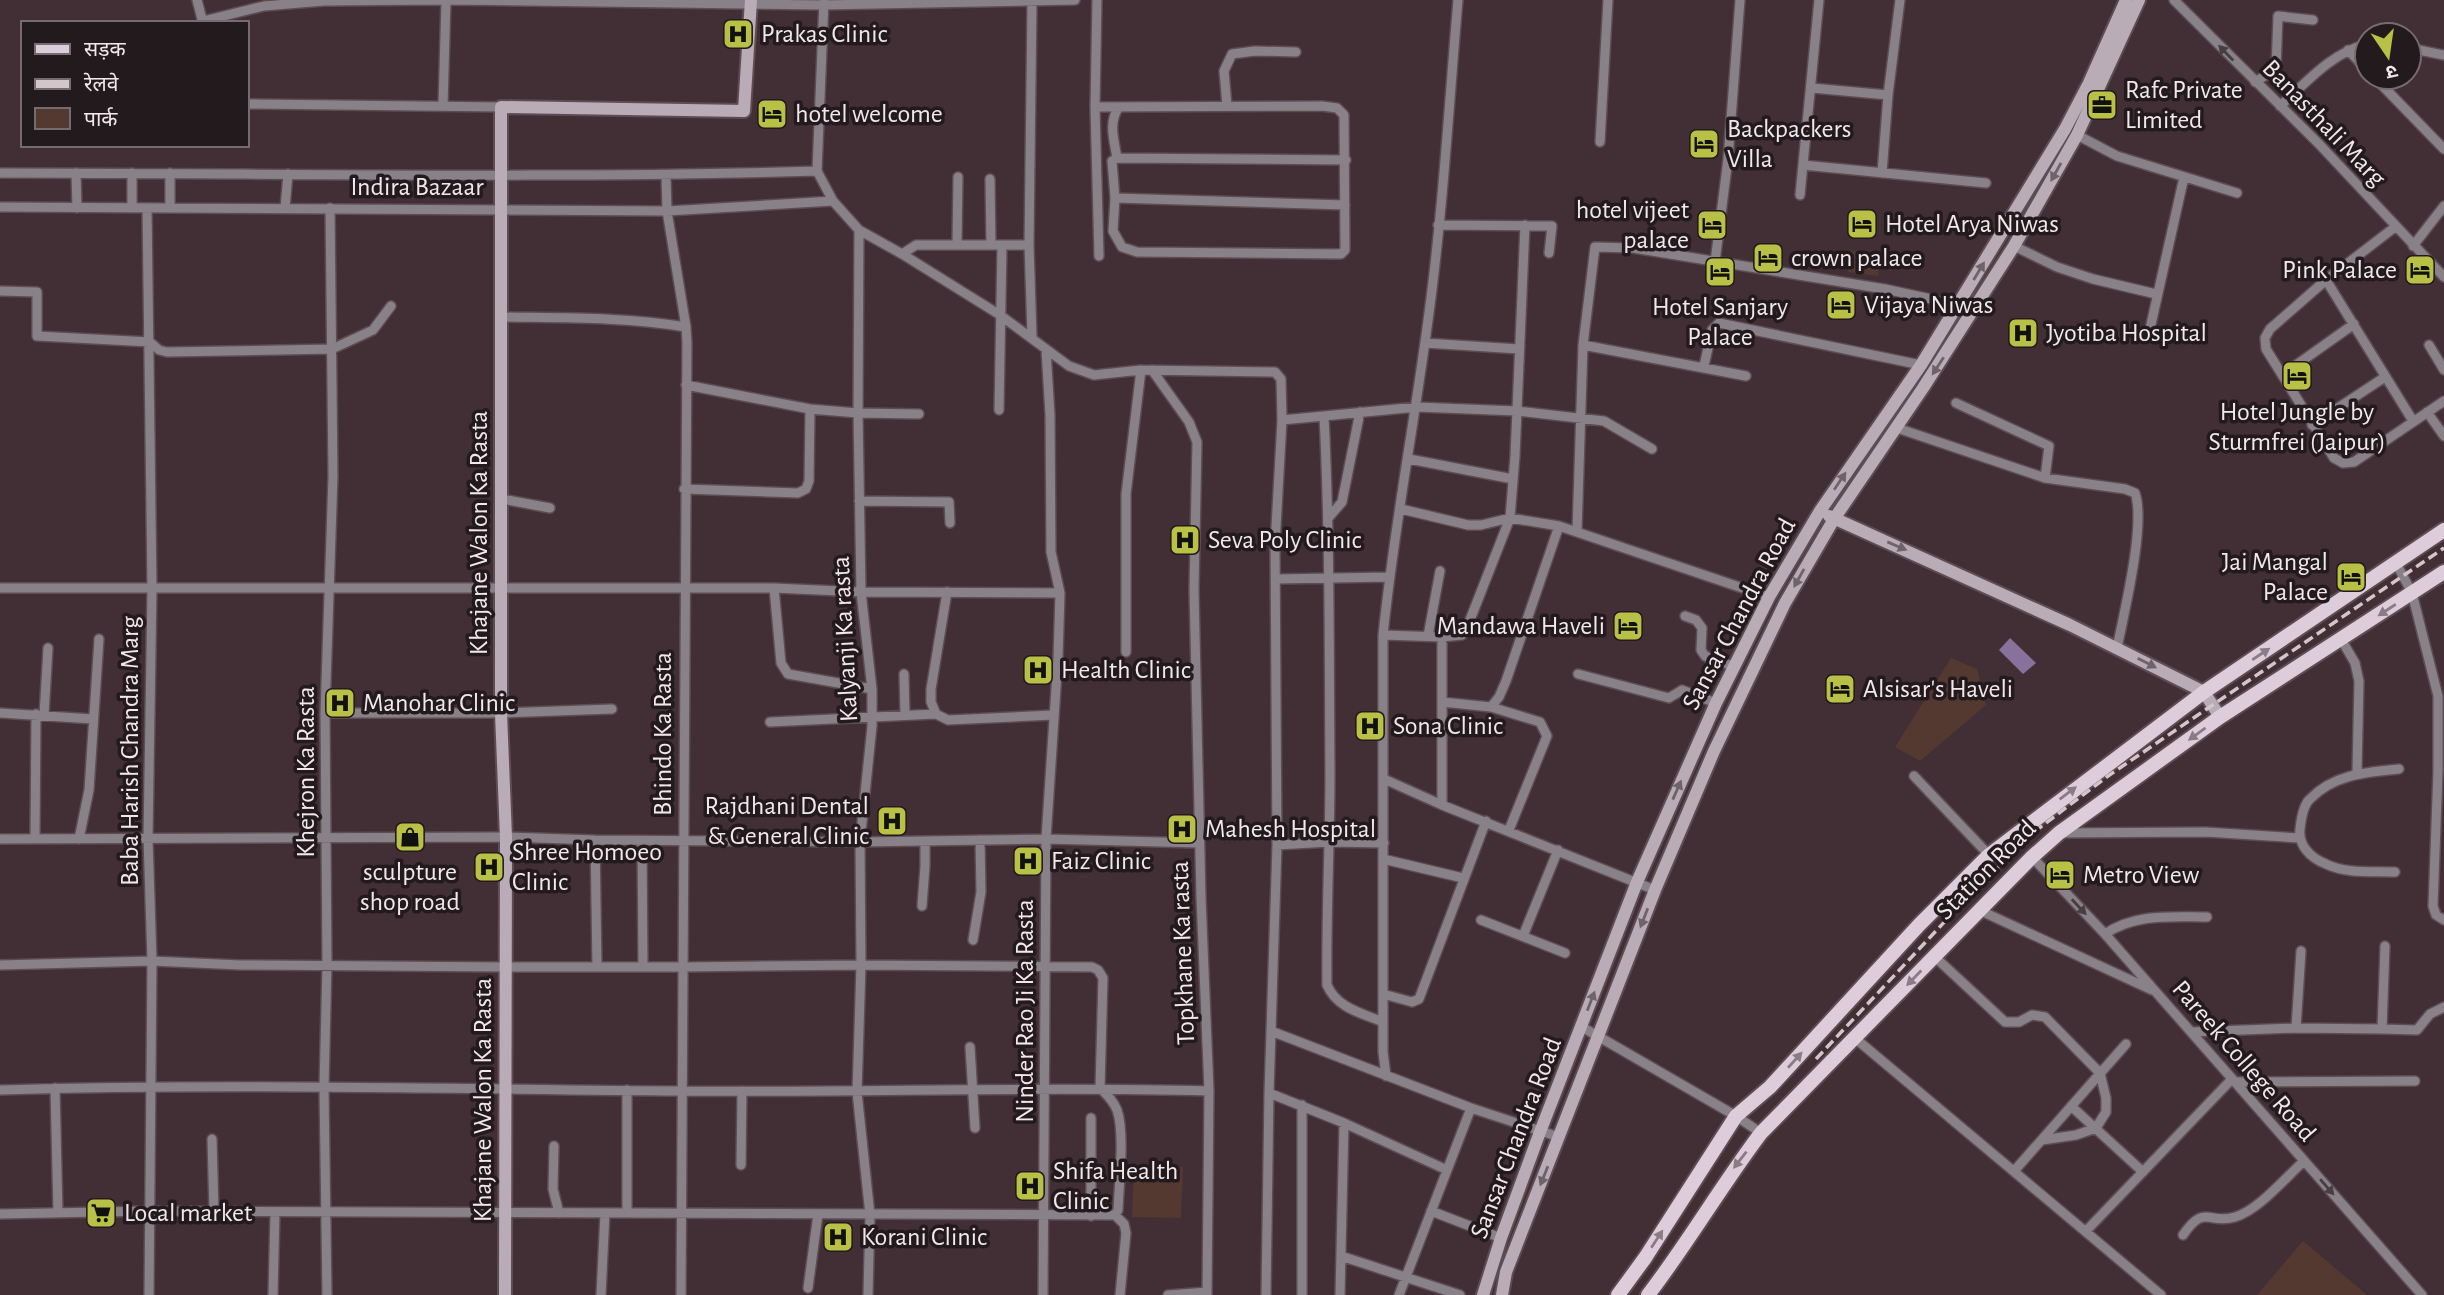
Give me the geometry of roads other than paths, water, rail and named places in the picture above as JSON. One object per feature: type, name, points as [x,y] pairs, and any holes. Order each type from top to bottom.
[{"type":"main road","points":[[1618,1295],[1645,1258],[1736,1116],[1770,1087],[1919,925],[1989,855],[2204,692],[2444,530]]},
{"type":"main road","name":"Station Road","points":[[1648,1295],[1668,1270],[1732,1171],[1761,1133],[2032,857],[2059,833],[2220,718],[2444,572]]},
{"type":"street","points":[[197,0],[203,21]]},
{"type":"street","points":[[443,106],[446,0]]},
{"type":"street","points":[[207,21],[264,6],[324,1],[823,3],[1075,0]]},
{"type":"street","points":[[1097,0],[1095,107],[1099,256]]},
{"type":"street","points":[[1386,1076],[1383,1022],[1383,635],[1389,577],[1425,343],[1458,0]]},
{"type":"street","points":[[1600,142],[1608,0]]},
{"type":"street","points":[[1715,262],[1728,159],[1741,0]]},
{"type":"street","points":[[1800,195],[1819,0]]},
{"type":"street","points":[[1882,173],[1888,95],[1900,0]]},
{"type":"street","name":"Sansar Chandra Road","points":[[1483,1295],[1540,1132],[1637,882],[1716,703],[1769,597],[1820,511],[1921,365],[2065,129],[2090,83],[2126,0]]},
{"type":"street","name":"Sansar Chandra Road","points":[[1502,1295],[1506,1272],[1655,890],[1714,751],[1785,603],[1834,519],[1897,428],[2014,246],[2077,135],[2139,0]]},
{"type":"street","name":"Banasthali Marg","points":[[2174,0],[2444,277]]},
{"type":"street","points":[[248,104],[744,111],[751,2]]},
{"type":"street","points":[[1032,2],[1029,246],[1032,336]]},
{"type":"street","points":[[823,3],[817,171],[833,201],[859,230],[1000,315],[1032,336],[1069,366],[1094,375],[1141,370],[1275,372],[1281,379],[1282,420],[1275,545],[1277,845],[1266,1295]]},
{"type":"street","points":[[2255,82],[2276,69],[2278,16],[2313,20]]},
{"type":"street","points":[[2280,106],[2330,61],[2353,48]]},
{"type":"street","points":[[2348,50],[2353,55]]},
{"type":"street","points":[[1227,106],[1224,71],[1232,54],[1255,51],[1296,52]]},
{"type":"street","points":[[2423,51],[2444,55]]},
{"type":"street","points":[[1812,88],[1888,95]]},
{"type":"street","points":[[2388,91],[2444,149]]},
{"type":"street","points":[[1095,107],[1322,106],[1337,108],[1344,115],[1346,160],[1345,250],[1341,254],[1137,252],[1122,247],[1113,232],[1115,198],[1112,161],[1117,158],[1346,160]]},
{"type":"street","name":"Khajane Walon Ka Rasta","points":[[501,107],[501,713],[506,838],[505,1295]]},
{"type":"street","points":[[1117,158],[1112,128],[1114,113],[1119,107]]},
{"type":"street","points":[[2077,135],[2117,156],[2237,192]]},
{"type":"street","points":[[1803,165],[1986,183]]},
{"type":"street","points":[[0,173],[501,176],[817,171]]},
{"type":"street","points":[[76,173],[77,208]]},
{"type":"street","points":[[132,173],[132,208]]},
{"type":"street","points":[[170,173],[170,208]]},
{"type":"street","points":[[285,208],[288,174]]},
{"type":"street","name":"Bhindo Ka Rasta","points":[[666,175],[667,211],[686,327],[681,1295]]},
{"type":"street","points":[[957,245],[958,177]]},
{"type":"street","points":[[2150,329],[2184,177]]},
{"type":"street","points":[[990,179],[991,245]]},
{"type":"street","points":[[1115,198],[1345,205]]},
{"type":"street","name":"Indira Bazaar","points":[[0,207],[667,211],[833,201]]},
{"type":"street","points":[[2413,246],[2444,206]]},
{"type":"street","name":"Baba Harish Chandra Marg","points":[[147,208],[152,589],[148,838],[152,961],[149,1295]]},
{"type":"street","name":"Khejron Ka Rasta","points":[[327,1295],[328,1212],[324,1088],[327,964],[326,713],[333,476],[330,208]]},
{"type":"street","points":[[1438,225],[1552,226],[1549,253]]},
{"type":"street","points":[[1383,635],[1462,635],[1510,518],[1525,225]]},
{"type":"street","points":[[2396,227],[2326,280],[2270,329],[2265,338],[2266,349],[2334,458],[2343,463],[2354,461],[2444,401]]},
{"type":"street","name":"Kalyanji Ka rasta","points":[[859,230],[861,592],[872,689],[872,717],[860,842],[861,965],[857,1092],[870,1215],[868,1295]]},
{"type":"street","points":[[902,254],[916,245],[1029,246]]},
{"type":"street","points":[[999,410],[1002,245]]},
{"type":"street","points":[[2014,246],[2057,267],[2093,279],[2156,293]]},
{"type":"street","points":[[1577,531],[1583,345],[1595,247],[1633,248],[1885,289],[1959,305]]},
{"type":"street","points":[[2326,280],[2413,421]]},
{"type":"street","points":[[0,291],[37,292],[37,336],[150,342],[167,352],[332,349],[373,330],[391,306]]},
{"type":"street","points":[[501,317],[575,318],[686,327]]},
{"type":"street","points":[[1704,366],[1712,330],[1719,323],[1921,365]]},
{"type":"street","points":[[2282,375],[2354,324]]},
{"type":"street","points":[[1425,343],[1519,349]]},
{"type":"street","points":[[1583,345],[1746,376]]},
{"type":"street","points":[[2429,345],[2444,370]]},
{"type":"street","name":"Ninder Rao Ji Ka Rasta","points":[[1043,1295],[1046,839],[1060,593],[1051,552],[1050,415],[1046,350]]},
{"type":"street","points":[[1126,652],[1126,494],[1141,370]]},
{"type":"street","name":"Topkhane Ka rasta","points":[[1152,370],[1189,422],[1197,442],[1194,590],[1199,843],[1209,1091],[1207,1293]]},
{"type":"street","points":[[2312,425],[2385,377]]},
{"type":"street","points":[[686,385],[810,409],[919,414]]},
{"type":"street","points":[[1956,403],[2049,446],[2045,478]]},
{"type":"street","points":[[1282,420],[1416,407],[1517,411],[1604,421],[1652,449]]},
{"type":"street","points":[[684,489],[798,494],[806,489],[809,481],[810,409]]},
{"type":"street","points":[[1329,517],[1342,502],[1360,412]]},
{"type":"street","points":[[2427,412],[2444,436]]},
{"type":"street","points":[[1324,416],[1330,579],[1328,985],[1332,996],[1341,1004],[1383,1022]]},
{"type":"street","points":[[1897,428],[2045,478],[2125,489],[2135,493],[2139,504],[2135,548],[2117,648]]},
{"type":"street","points":[[1409,459],[1513,479]]},
{"type":"street","points":[[502,499],[550,508]]},
{"type":"street","points":[[859,501],[948,502],[950,523]]},
{"type":"street","points":[[1401,509],[1468,525],[1481,526],[1510,518],[1559,526],[1769,597]]},
{"type":"street","points":[[1820,511],[1972,579],[2204,692],[2220,718]]},
{"type":"street","points":[[1491,707],[1506,681],[1559,526]]},
{"type":"street","points":[[2396,562],[2412,593],[2438,696],[2433,906],[2436,915],[2444,920]]},
{"type":"street","points":[[1428,636],[1440,571]]},
{"type":"street","points":[[1276,579],[1389,577]]},
{"type":"street","points":[[0,588],[774,588],[861,592],[1060,593]]},
{"type":"street","points":[[774,588],[781,663],[788,674],[872,689]]},
{"type":"street","points":[[936,714],[931,702],[931,689],[947,592]]},
{"type":"street","points":[[1685,616],[1696,620],[1702,628],[1701,650],[1705,656],[1735,667]]},
{"type":"street","points":[[1442,805],[1443,637]]},
{"type":"street","points":[[79,839],[89,790],[99,639]]},
{"type":"street","points":[[2341,639],[2355,663],[2359,681],[2357,772]]},
{"type":"street","points":[[35,838],[40,714],[48,648]]},
{"type":"street","points":[[904,674],[905,715]]},
{"type":"street","points":[[1578,674],[1669,698],[1682,690],[1716,703]]},
{"type":"street","points":[[1442,702],[1491,707],[1540,722],[1546,736],[1509,830]]},
{"type":"street","points":[[326,713],[501,713],[612,709]]},
{"type":"street","points":[[0,713],[93,719]]},
{"type":"street","points":[[770,722],[936,714],[948,720],[1053,715]]},
{"type":"street","points":[[2395,873],[2332,867],[2309,855],[2299,838],[2301,819],[2308,800],[2328,786],[2357,772],[2399,769]]},
{"type":"street","points":[[1914,776],[1989,855]]},
{"type":"street","points":[[1384,779],[1655,890]]},
{"type":"street","points":[[1383,994],[1412,1002],[1419,999],[1486,821]]},
{"type":"street","points":[[2059,833],[2206,832],[2299,838]]},
{"type":"street","points":[[0,839],[506,838],[860,842],[1046,839],[1199,843]]},
{"type":"street","points":[[973,940],[981,892],[980,840]]},
{"type":"street","points":[[595,841],[597,967]]},
{"type":"street","points":[[642,841],[643,967]]},
{"type":"street","points":[[922,906],[925,841]]},
{"type":"street","points":[[1277,845],[1329,842],[1384,844]]},
{"type":"street","points":[[1523,936],[1558,850]]},
{"type":"street","name":"Pareek College Road","points":[[2032,857],[2105,934],[2422,1295]]},
{"type":"street","points":[[1383,859],[1463,878]]},
{"type":"street","points":[[1979,910],[2155,991]]},
{"type":"street","points":[[2105,934],[2120,924],[2145,918],[2207,917]]},
{"type":"street","points":[[1480,920],[1565,953]]},
{"type":"street","points":[[2382,1029],[2385,946]]},
{"type":"street","points":[[2297,1028],[2301,951]]},
{"type":"street","points":[[1935,957],[2004,1022],[2019,1022],[2032,1016],[2045,1017],[2100,1073],[2106,1098],[2106,1112],[2096,1128],[2076,1135],[2042,1140]]},
{"type":"street","points":[[0,965],[152,961],[240,965],[506,967],[1093,967],[1103,978],[1100,1088],[1111,1098],[1118,1112],[1119,1185],[1118,1210],[1115,1215]]},
{"type":"street","points":[[2191,1032],[2297,1028],[2417,1030],[2430,1014],[2444,1007]]},
{"type":"street","points":[[1581,1027],[1761,1133]]},
{"type":"street","points":[[1271,1031],[1471,1108],[1559,1137]]},
{"type":"street","points":[[1856,1039],[2161,1295]]},
{"type":"street","points":[[2015,1170],[2126,1044]]},
{"type":"street","points":[[970,1047],[975,1128]]},
{"type":"street","points":[[2086,1231],[2234,1081],[2415,1081]]},
{"type":"street","points":[[0,1090],[150,1085],[857,1092],[1100,1088],[1209,1091]]},
{"type":"street","points":[[55,1088],[58,1213]]},
{"type":"street","points":[[626,1213],[627,1090]]},
{"type":"street","points":[[741,1165],[743,1091]]},
{"type":"street","points":[[1269,1093],[1344,1123],[1447,1170]]},
{"type":"street","points":[[1302,1105],[1302,1295]]},
{"type":"street","points":[[2071,1106],[2143,1171]]},
{"type":"street","points":[[1399,1295],[1471,1108]]},
{"type":"street","points":[[1091,1118],[1091,1216]]},
{"type":"street","points":[[1340,1295],[1344,1123]]},
{"type":"street","points":[[212,1139],[214,1211]]},
{"type":"street","points":[[554,1146],[553,1189],[559,1213]]},
{"type":"street","points":[[2183,1236],[2192,1223],[2203,1216],[2226,1219],[2247,1212],[2304,1161]]},
{"type":"street","points":[[1431,1210],[1501,1238]]},
{"type":"street","points":[[0,1214],[214,1211],[1115,1215],[1124,1224],[1126,1233],[1120,1295]]},
{"type":"street","points":[[273,1295],[275,1212]]},
{"type":"street","points":[[601,1295],[605,1213]]},
{"type":"street","points":[[808,1288],[818,1214]]},
{"type":"street","points":[[1341,1256],[1460,1295]]},
{"type":"street","points":[[1168,1295],[1207,1293]]},
{"type":"railway","points":[[1816,1059],[1965,900],[2034,832],[2108,776],[2444,548]]},
{"type":"place","name":"Prakas Clinic","points":[[738,34]]},
{"type":"place","name":"Rafc Private Limited","points":[[2102,105]]},
{"type":"place","name":"hotel welcome","points":[[772,114]]},
{"type":"place","name":"Backpackers Villa","points":[[1704,144]]},
{"type":"place","name":"Hotel Arya Niwas","points":[[1862,224]]},
{"type":"place","name":"hotel vijeet palace","points":[[1712,225]]},
{"type":"place","name":"crown palace","points":[[1768,258]]},
{"type":"place","name":"Pink Palace","points":[[2420,270]]},
{"type":"place","name":"Hotel Sanjary Palace","points":[[1720,272]]},
{"type":"place","name":"Vijaya Niwas","points":[[1841,305]]},
{"type":"place","name":"Jyotiba Hospital","points":[[2023,333]]},
{"type":"place","name":"Hotel Jungle by Sturmfrei (Jaipur)","points":[[2297,376]]},
{"type":"place","name":"Seva Poly Clinic","points":[[1185,540]]},
{"type":"place","name":"Jai Mangal Palace","points":[[2351,577]]},
{"type":"place","name":"Mandawa Haveli","points":[[1628,626]]},
{"type":"place","name":"Health Clinic","points":[[1038,670]]},
{"type":"place","name":"Alsisar's Haveli","points":[[1840,689]]},
{"type":"place","name":"Manohar Clinic","points":[[340,703]]},
{"type":"place","name":"Sona Clinic","points":[[1370,726]]},
{"type":"place","name":"Rajdhani Dental & General Clinic","points":[[892,821]]},
{"type":"place","name":"Mahesh Hospital","points":[[1182,829]]},
{"type":"place","name":"sculpture shop road","points":[[410,837]]},
{"type":"place","name":"Faiz Clinic","points":[[1028,861]]},
{"type":"place","name":"Shree Homoeo Clinic","points":[[489,867]]},
{"type":"place","name":"Metro View","points":[[2060,875]]},
{"type":"place","name":"Shifa Health Clinic","points":[[1030,1186]]},
{"type":"place","name":"Local market","points":[[101,1213]]},
{"type":"place","name":"Korani Clinic","points":[[838,1237]]}]
